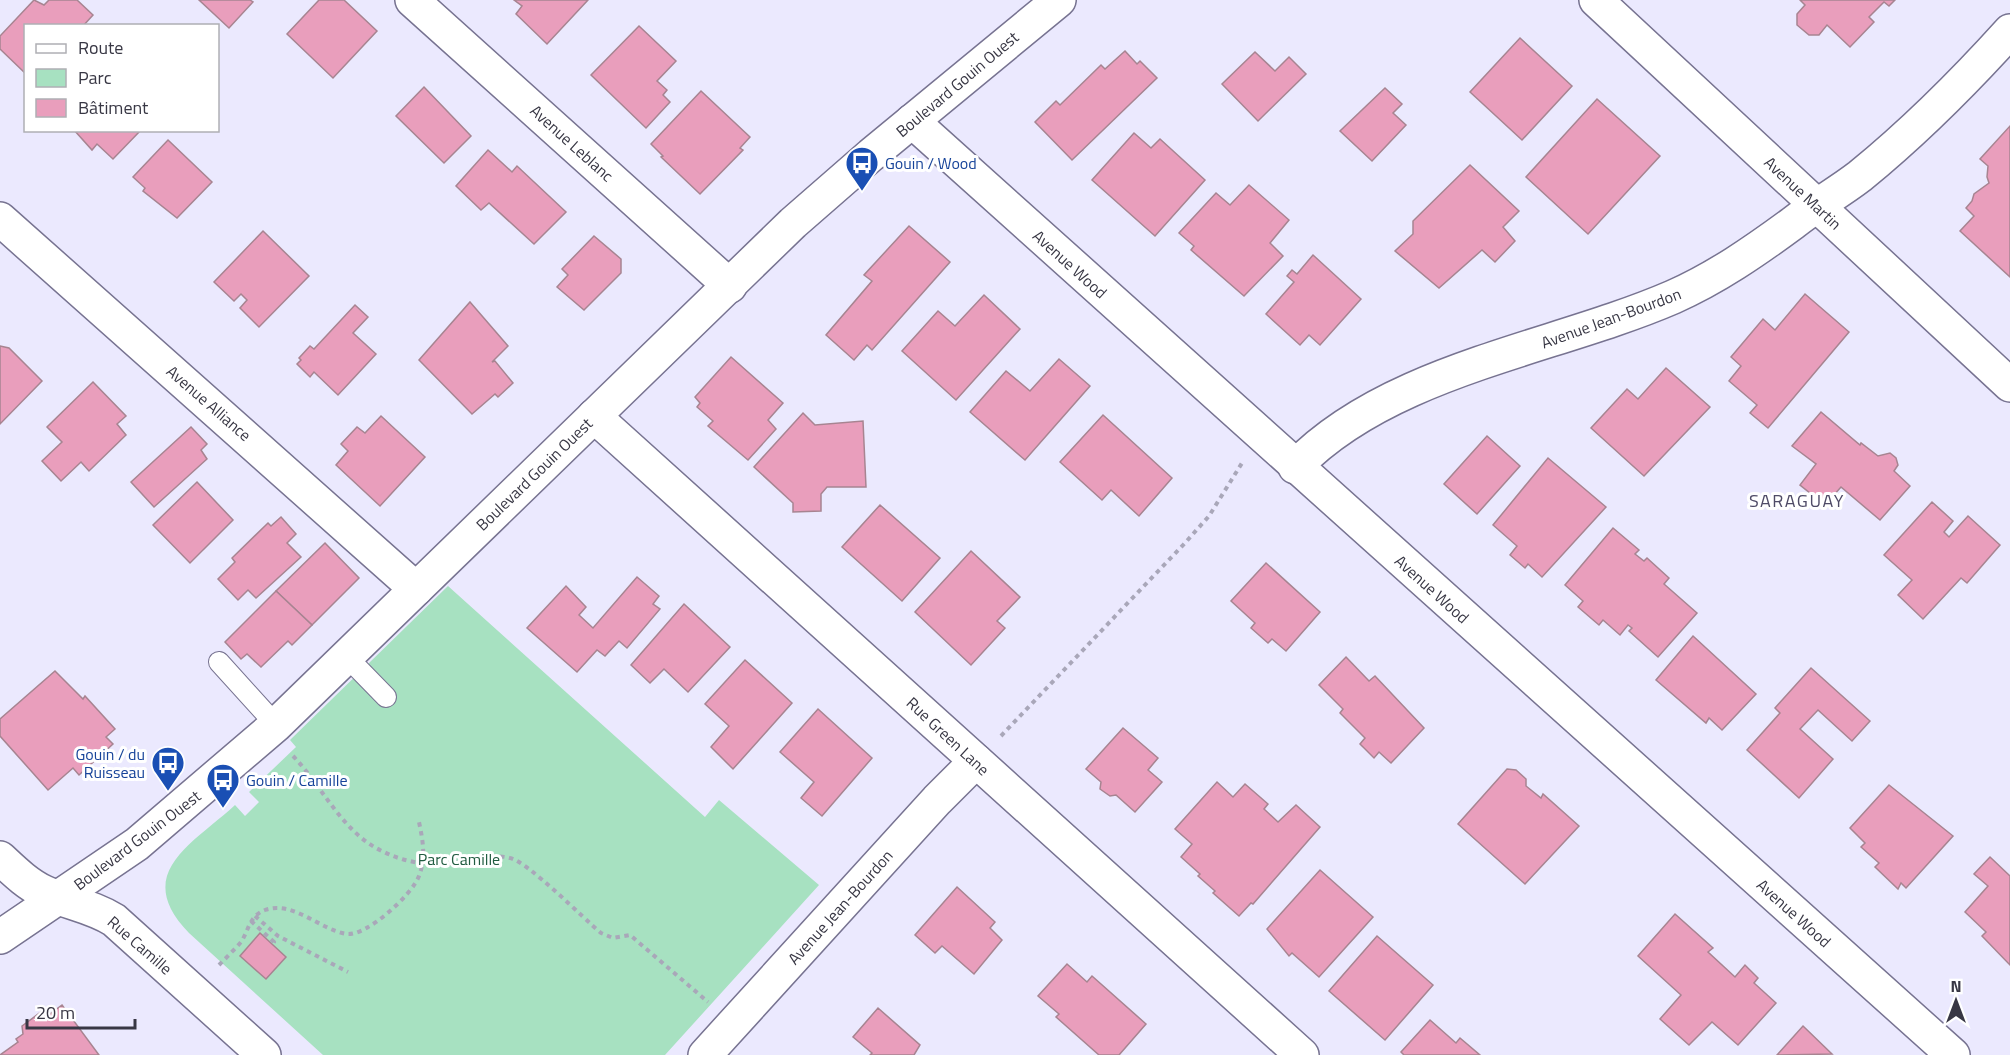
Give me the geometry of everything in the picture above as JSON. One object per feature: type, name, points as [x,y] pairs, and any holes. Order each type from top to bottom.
[{"type":"street","name":"Avenue Leblanc","points":[[412,0],[730,286]]},
{"type":"street","name":"Boulevard Gouin Ouest","points":[[0,937],[61,898],[283,739],[346,656],[794,223],[912,121],[1059,0]]},
{"type":"street","name":"Avenue Martin","points":[[1596,0],[2010,385]]},
{"type":"street","name":"Avenue Jean-Bourdon","points":[[1295,467],[1334,432],[1400,396],[1473,367],[1650,307],[1704,282],[1858,177],[1946,99],[2010,31]]},
{"type":"street","name":"Avenue Wood","points":[[912,121],[1953,1055]]},
{"type":"street","name":"Avenue Alliance","points":[[0,219],[416,589]]},
{"type":"street","name":"Rue Green Lane","points":[[594,416],[986,751],[1302,1055]]},
{"type":"street","name":"Avenue Jean-Bourdon","points":[[705,1055],[937,800],[986,751]]},
{"type":"street","name":"Rue Camille","points":[[0,858],[24,880],[61,898],[92,908],[114,920],[264,1055]]},
{"type":"lane","points":[[346,656],[386,697]]},
{"type":"lane","points":[[219,662],[283,739]]},
{"type":"path","points":[[986,751],[1185,543],[1209,516],[1243,462]]},
{"type":"path","points":[[283,739],[348,825],[383,852],[422,864],[456,863],[496,856],[523,862],[601,933],[614,938],[630,935],[734,1023]]},
{"type":"path","points":[[219,966],[240,943],[255,916],[267,909],[279,909],[345,933],[362,932],[409,892],[418,879],[424,849],[419,822]]},
{"type":"path","points":[[255,916],[278,936],[348,972]]},
{"type":"path","points":[[251,921],[274,942],[272,944]]},
{"type":"green space","name":"Parc Camille","points":[[448,586],[705,817],[719,800],[819,885],[665,1055],[323,1055],[189,933],[173,912],[166,893],[167,876],[174,861],[235,805],[245,816],[259,802],[249,792],[296,747],[290,740]]},
{"type":"building","points":[[34,0],[44,5],[49,0],[77,0],[93,15],[85,24],[24,24],[24,72],[0,49],[0,36]]},
{"type":"building","points":[[199,0],[250,0],[253,2],[229,28]]},
{"type":"building","points":[[319,0],[344,0],[377,31],[333,78],[287,34]]},
{"type":"building","points":[[514,0],[588,0],[547,44],[516,14],[522,6]]},
{"type":"building","points":[[1800,0],[1895,0],[1889,6],[1884,2],[1869,17],[1874,22],[1850,47],[1827,25],[1819,35],[1809,35],[1797,25],[1797,14],[1805,5]]},
{"type":"building","points":[[639,26],[676,61],[657,81],[667,90],[663,95],[670,102],[646,128],[591,75]]},
{"type":"building","points":[[1520,38],[1572,86],[1522,140],[1470,92]]},
{"type":"building","points":[[1125,51],[1137,64],[1140,61],[1157,78],[1072,160],[1035,122],[1056,101],[1060,105],[1101,65],[1105,69]]},
{"type":"building","points":[[1255,52],[1275,71],[1289,57],[1306,74],[1258,121],[1222,84]]},
{"type":"building","points":[[424,87],[471,136],[444,163],[396,116]]},
{"type":"building","points":[[1385,88],[1402,104],[1393,113],[1406,125],[1372,161],[1340,131]]},
{"type":"building","points":[[701,91],[750,137],[740,148],[743,150],[700,194],[661,157],[663,156],[651,144]]},
{"type":"building","points":[[1597,99],[1660,156],[1588,234],[1526,177]]},
{"type":"building","points":[[2010,126],[2010,277],[1960,231],[1974,216],[1966,208],[1974,194],[1989,183],[1988,166],[1980,159]]},
{"type":"building","points":[[76,132],[139,132],[113,159],[97,144],[92,150]]},
{"type":"building","points":[[1134,133],[1151,148],[1160,139],[1205,180],[1155,236],[1092,180]]},
{"type":"building","points":[[168,140],[212,182],[177,218],[143,191],[145,188],[133,177]]},
{"type":"building","points":[[488,150],[512,172],[517,166],[566,212],[534,244],[489,203],[481,210],[456,186]]},
{"type":"building","points":[[1470,165],[1519,211],[1503,227],[1515,241],[1495,262],[1482,250],[1439,288],[1395,251],[1413,234],[1413,221]]},
{"type":"building","points":[[1249,185],[1289,220],[1270,243],[1283,256],[1244,296],[1191,250],[1194,246],[1179,233],[1216,193],[1230,205]]},
{"type":"building","points":[[909,226],[950,262],[872,350],[867,345],[854,360],[826,335],[872,281],[864,275]]},
{"type":"building","points":[[263,231],[309,276],[259,327],[240,308],[247,300],[241,294],[234,301],[214,282]]},
{"type":"building","points":[[594,236],[621,259],[621,273],[584,310],[557,287],[568,275],[562,269]]},
{"type":"building","points":[[1313,255],[1361,299],[1320,345],[1309,335],[1300,345],[1266,314],[1294,282],[1287,276],[1292,270],[1297,274]]},
{"type":"building","points":[[1805,294],[1849,332],[1768,428],[1750,413],[1757,405],[1729,381],[1741,366],[1731,357],[1763,319],[1775,330]]},
{"type":"building","points":[[984,295],[1020,329],[956,400],[902,351],[938,311],[955,326]]},
{"type":"building","points":[[470,302],[508,346],[492,362],[495,361],[513,383],[498,397],[495,394],[472,414],[419,360]]},
{"type":"building","points":[[355,305],[368,317],[353,333],[376,354],[338,395],[314,372],[310,377],[297,364],[301,360],[299,358],[310,346],[314,349]]},
{"type":"building","points":[[0,346],[9,348],[42,381],[0,424]]},
{"type":"building","points":[[731,357],[783,403],[768,420],[776,429],[748,460],[708,426],[713,421],[697,407],[700,403],[695,397]]},
{"type":"building","points":[[1059,359],[1090,386],[1025,460],[970,412],[1006,371],[1030,391]]},
{"type":"building","points":[[1666,368],[1710,407],[1644,476],[1591,428],[1627,389],[1638,399]]},
{"type":"building","points":[[93,382],[126,416],[117,424],[126,435],[89,471],[81,462],[61,481],[42,461],[62,442],[47,427]]},
{"type":"building","points":[[1821,412],[1860,445],[1861,443],[1878,456],[1890,453],[1896,458],[1898,465],[1894,471],[1910,486],[1880,520],[1841,487],[1825,505],[1800,485],[1816,464],[1792,446]]},
{"type":"building","points":[[803,413],[815,425],[863,421],[866,487],[827,487],[821,494],[821,511],[793,512],[793,503],[754,467]]},
{"type":"building","points":[[1103,415],[1172,478],[1139,516],[1111,490],[1102,500],[1060,462]]},
{"type":"building","points":[[381,416],[425,457],[380,506],[336,465],[348,451],[341,444],[357,427],[365,433]]},
{"type":"building","points":[[191,427],[207,444],[201,450],[207,459],[154,507],[131,482]]},
{"type":"building","points":[[1487,436],[1520,466],[1477,514],[1444,484]]},
{"type":"building","points":[[1548,458],[1606,507],[1542,577],[1528,564],[1525,568],[1510,555],[1517,546],[1493,525]]},
{"type":"building","points":[[197,482],[233,520],[190,563],[153,525]]},
{"type":"building","points":[[1932,502],[1953,521],[1944,532],[1949,537],[1968,516],[2000,545],[1967,583],[1961,578],[1923,619],[1898,595],[1912,580],[1884,555]]},
{"type":"building","points":[[880,505],[940,558],[902,601],[842,547]]},
{"type":"building","points":[[281,517],[296,534],[287,543],[301,557],[256,598],[248,590],[238,600],[218,579],[235,562],[232,558],[268,523],[271,526]]},
{"type":"building","points":[[1613,528],[1639,550],[1635,554],[1644,561],[1647,558],[1669,578],[1664,584],[1697,613],[1658,657],[1629,631],[1632,628],[1628,625],[1620,635],[1603,620],[1599,625],[1578,607],[1583,601],[1565,585]]},
{"type":"building","points":[[325,543],[359,578],[312,625],[276,591]]},
{"type":"building","points":[[971,551],[1020,597],[997,621],[1005,628],[971,665],[915,612]]},
{"type":"building","points":[[1266,563],[1320,612],[1286,651],[1272,639],[1268,643],[1251,628],[1255,623],[1231,601]]},
{"type":"building","points":[[637,577],[659,596],[653,604],[660,609],[627,648],[619,641],[605,656],[597,650],[577,672],[527,628],[566,586],[586,607],[579,615],[593,628]]},
{"type":"building","points":[[276,591],[312,625],[292,645],[288,641],[261,667],[247,654],[241,659],[225,642]]},
{"type":"building","points":[[684,604],[730,647],[688,692],[664,669],[650,683],[631,665]]},
{"type":"building","points":[[1693,636],[1756,694],[1722,730],[1709,718],[1706,723],[1656,680]]},
{"type":"building","points":[[1346,657],[1369,681],[1375,676],[1424,728],[1391,763],[1379,752],[1374,758],[1360,744],[1365,738],[1340,713],[1343,709],[1319,685]]},
{"type":"building","points":[[745,660],[792,703],[733,769],[711,747],[729,726],[705,704]]},
{"type":"building","points":[[1811,668],[1870,721],[1852,741],[1818,710],[1800,729],[1833,759],[1799,798],[1747,750],[1780,713],[1775,708]]},
{"type":"building","points":[[55,671],[83,699],[85,696],[115,729],[106,737],[113,744],[79,775],[73,768],[48,790],[0,736],[0,719]]},
{"type":"building","points":[[818,709],[872,758],[822,816],[801,798],[814,782],[780,752]]},
{"type":"building","points":[[1123,728],[1158,758],[1148,770],[1162,782],[1135,812],[1116,795],[1110,796],[1100,789],[1101,782],[1086,769]]},
{"type":"building","points":[[1507,769],[1516,770],[1526,779],[1526,786],[1541,798],[1543,794],[1579,826],[1525,884],[1458,824]]},
{"type":"building","points":[[1217,782],[1233,797],[1245,784],[1268,804],[1264,809],[1278,822],[1296,805],[1320,827],[1253,904],[1251,903],[1239,916],[1213,893],[1215,891],[1198,876],[1200,874],[1181,857],[1192,844],[1175,829]]},
{"type":"building","points":[[1889,785],[1953,836],[1906,888],[1901,883],[1898,889],[1875,867],[1879,863],[1861,847],[1865,843],[1850,828]]},
{"type":"building","points":[[1990,857],[2010,876],[2010,965],[1982,936],[1986,932],[1965,912],[1988,886],[1974,874]]},
{"type":"building","points":[[1320,870],[1373,917],[1319,977],[1292,953],[1289,956],[1267,929]]},
{"type":"building","points":[[957,887],[995,922],[990,928],[1002,940],[974,974],[942,946],[935,953],[915,935]]},
{"type":"building","points":[[1675,914],[1713,948],[1708,952],[1735,977],[1745,965],[1758,978],[1754,983],[1776,1003],[1738,1045],[1712,1022],[1689,1045],[1660,1019],[1681,995],[1638,956]]},
{"type":"building","points":[[260,933],[286,957],[266,979],[240,956]]},
{"type":"building","points":[[1377,936],[1433,985],[1385,1040],[1329,991]]},
{"type":"building","points":[[1067,964],[1087,982],[1092,976],[1146,1024],[1119,1055],[1099,1055],[1056,1017],[1059,1014],[1038,996]]},
{"type":"building","points":[[62,1005],[99,1055],[0,1055],[18,1042],[16,1039],[23,1034],[22,1026],[41,1012],[47,1016]]},
{"type":"building","points":[[878,1008],[920,1045],[914,1055],[870,1055],[872,1053],[853,1037]]},
{"type":"building","points":[[1430,1020],[1456,1043],[1460,1038],[1480,1055],[1404,1055],[1401,1052]]},
{"type":"building","points":[[1803,1026],[1832,1054],[1777,1055]]},
{"type":"place","name":"Gouin / Wood","points":[[862,192]]},
{"type":"place","name":"Gouin / du Ruisseau","points":[[168,792]]},
{"type":"place","name":"Gouin / Camille","points":[[223,809]]},
{"type":"district","name":"SARAGUAY","points":[[1797,500]]}]
